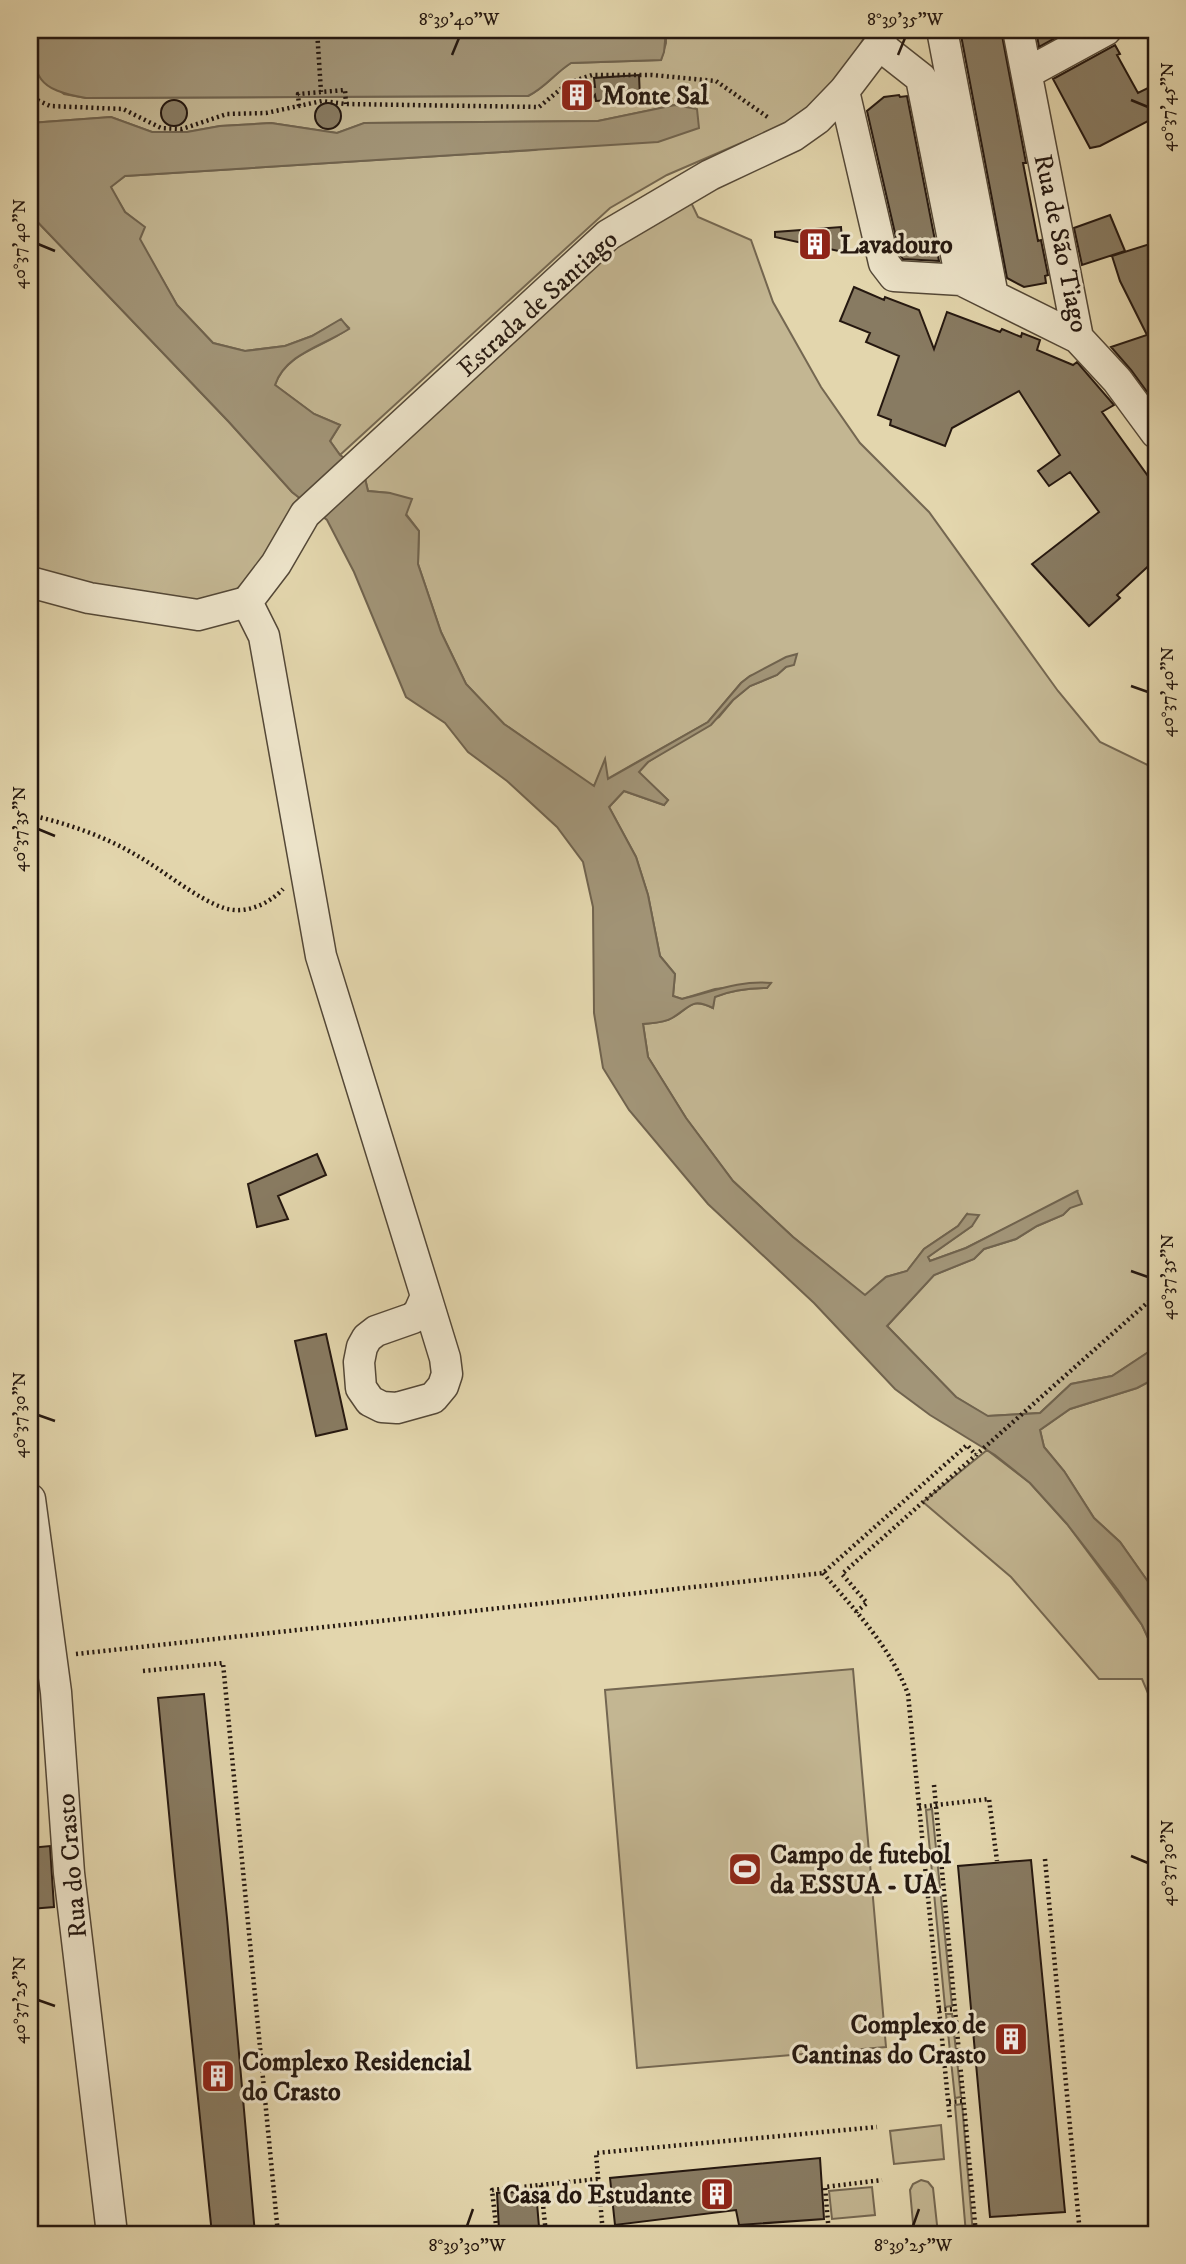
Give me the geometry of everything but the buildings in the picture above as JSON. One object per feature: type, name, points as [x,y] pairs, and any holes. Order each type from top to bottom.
[{"type":"street","points":[[942,30],[993,296]]},
{"type":"street","name":"Rua de São Tiago","points":[[1018,30],[1078,338],[1117,380],[1156,433]]},
{"type":"street","points":[[1027,73],[1107,30]]},
{"type":"street","points":[[882,37],[921,78],[961,280]]},
{"type":"street","name":"Estrada de Santiago","points":[[247,602],[275,564],[305,514],[608,234],[709,175],[793,136],[817,119],[844,91],[882,37]]},
{"type":"street","points":[[844,91],[884,264],[894,276],[961,280],[1078,338]]},
{"type":"street","points":[[30,582],[89,598],[198,615],[247,602],[264,636],[321,956],[426,1296]]},
{"type":"street","name":"Rua do Crasto","points":[[30,1499],[51,1657],[43,1693],[69,1873],[112,2234]]},
{"type":"path","points":[[317,30],[321,92]]},
{"type":"path","points":[[30,93],[33,98],[50,106],[123,109],[161,128],[182,128],[228,114],[266,113],[298,103],[322,101],[540,107],[568,83],[592,75],[652,75],[716,81],[793,136]]},
{"type":"path","points":[[298,103],[298,94],[345,90],[346,102]]},
{"type":"path","points":[[30,815],[91,833],[135,854],[225,909],[244,910],[274,899],[305,861]]},
{"type":"path","points":[[856,1612],[867,1603],[842,1574],[1156,1295]]},
{"type":"path","points":[[51,1657],[823,1573],[967,1445],[976,1455]]},
{"type":"path","points":[[823,1573],[899,1670],[908,1694],[950,2120]]},
{"type":"path","points":[[144,1671],[223,1663],[278,2234]]},
{"type":"path","points":[[934,1785],[976,2234]]},
{"type":"path","points":[[919,1807],[989,1799],[997,1861]]},
{"type":"path","points":[[1045,1859],[1080,2234]]},
{"type":"path","points":[[939,2010],[955,2009]]},
{"type":"path","points":[[949,2102],[964,2101]]},
{"type":"path","points":[[603,2234],[596,2154],[877,2127]]},
{"type":"path","points":[[498,2234],[492,2190],[598,2179]]},
{"type":"path","points":[[829,2234],[825,2187],[882,2180]]},
{"type":"path","points":[[541,2185],[546,2234]]},
{"type":"shaded area","points":[[30,30],[666,30],[661,60],[571,63],[528,96],[86,98],[56,90],[41,79],[36,70]]},
{"type":"shaded area","points":[[666,30],[869,30],[837,82],[790,122],[667,175],[610,208],[340,455],[330,441],[340,425],[314,414],[275,385],[280,374],[297,358],[349,328],[341,320],[312,336],[285,346],[245,351],[213,343],[177,305],[139,239],[144,227],[125,212],[110,187],[125,176],[535,150],[675,105],[598,121],[365,123],[337,133],[271,123],[220,126],[187,132],[152,132],[111,117],[30,123],[30,31],[35,69],[64,94],[86,98],[528,96],[571,63],[661,60],[666,43]]},
{"type":"shaded area","points":[[675,105],[697,109],[699,128],[658,142],[125,176],[111,187],[125,212],[145,227],[140,239],[177,305],[213,343],[245,351],[285,346],[312,336],[341,319],[349,329],[296,358],[280,374],[275,385],[314,414],[340,425],[330,441],[340,455],[363,470],[368,491],[412,499],[406,515],[419,531],[418,564],[441,632],[466,684],[504,724],[594,786],[605,759],[608,779],[708,722],[750,676],[797,654],[794,665],[750,686],[733,700],[711,725],[648,762],[639,772],[668,800],[664,805],[624,791],[609,807],[636,857],[648,895],[660,956],[675,974],[673,996],[682,999],[737,985],[771,983],[767,988],[740,990],[715,997],[713,1008],[695,1003],[669,1020],[643,1024],[648,1057],[686,1118],[733,1181],[793,1237],[865,1295],[886,1277],[907,1271],[924,1249],[958,1226],[967,1214],[979,1215],[972,1226],[928,1257],[930,1261],[966,1248],[1077,1191],[1082,1204],[1016,1239],[984,1249],[974,1259],[934,1275],[887,1326],[956,1397],[988,1416],[1040,1413],[1071,1384],[1112,1376],[1156,1347],[1156,1378],[1137,1388],[1070,1409],[1040,1430],[1044,1447],[1064,1471],[1094,1518],[1120,1542],[1156,1593],[1156,1655],[1142,1625],[1118,1590],[1067,1524],[1030,1483],[995,1455],[930,1415],[895,1389],[814,1303],[708,1204],[629,1110],[603,1068],[594,1013],[593,907],[583,862],[557,827],[507,781],[468,752],[445,723],[406,697],[354,572],[327,520],[292,492],[229,422],[30,214],[30,123],[111,117],[152,132],[187,132],[220,126],[271,123],[337,133],[364,123],[598,121]]},
{"type":"shaded area","points":[[687,194],[698,217],[751,240],[773,302],[821,387],[860,443],[929,512],[1058,691],[1100,742],[1156,769],[1156,1347],[1112,1376],[1071,1384],[1040,1413],[987,1416],[956,1397],[887,1326],[934,1275],[974,1259],[984,1249],[1016,1239],[1063,1215],[1070,1208],[1077,1192],[966,1248],[930,1261],[928,1257],[972,1226],[967,1214],[958,1226],[924,1249],[907,1271],[886,1277],[865,1296],[793,1237],[733,1181],[686,1118],[648,1057],[643,1024],[669,1020],[695,1004],[713,1008],[714,997],[740,990],[767,988],[770,983],[715,989],[682,999],[673,996],[675,974],[660,956],[648,895],[636,857],[609,807],[624,791],[664,805],[668,800],[638,772],[648,762],[719,717],[733,700],[750,686],[777,675],[786,667],[750,676],[708,722],[607,779],[605,761],[594,787],[504,724],[466,684],[441,632],[418,564],[419,531],[390,493],[368,491],[363,470],[608,242]]},
{"type":"shaded area","points":[[30,214],[229,422],[292,492],[304,501],[260,566],[227,599],[182,604],[30,573]]},
{"type":"shaded area","points":[[1156,1378],[1156,1593],[1120,1542],[1094,1518],[1064,1471],[1044,1447],[1040,1430],[1070,1409],[1137,1388]]},
{"type":"shaded area","points":[[987,1450],[1030,1483],[1067,1524],[1142,1625],[1156,1655],[1156,1712],[1142,1679],[1099,1679],[1011,1577],[923,1502]]},
{"type":"shaded area","name":"Campo de futebol da ESSUA - UA","points":[[853,1669],[886,2047],[637,2068],[605,1690]]},
{"type":"shaded area","points":[[932,1809],[952,2006],[945,2007],[926,1810]]},
{"type":"shaded area","points":[[946,2014],[952,2014],[961,2097],[955,2098]]},
{"type":"shaded area","points":[[962,2104],[973,2234],[966,2234],[955,2105]]},
{"type":"shaded area","points":[[941,2125],[944,2159],[894,2164],[890,2131]]},
{"type":"shaded area","points":[[921,2180],[928,2182],[933,2188],[938,2234],[914,2234],[910,2190],[913,2184]]},
{"type":"shaded area","points":[[872,2187],[875,2215],[832,2219],[829,2191]]},
{"type":"place","name":"Monte Sal","points":[[577,95]]},
{"type":"place","name":"Lavadouro","points":[[815,244]]},
{"type":"place","name":"Campo de futebol da ESSUA - UA","points":[[745,1869]]},
{"type":"place","name":"Complexo de Cantinas do Crasto","points":[[1011,2039]]},
{"type":"place","name":"Complexo Residencial do Crasto","points":[[218,2076]]},
{"type":"place","name":"Casa do Estudante","points":[[717,2194]]}]
